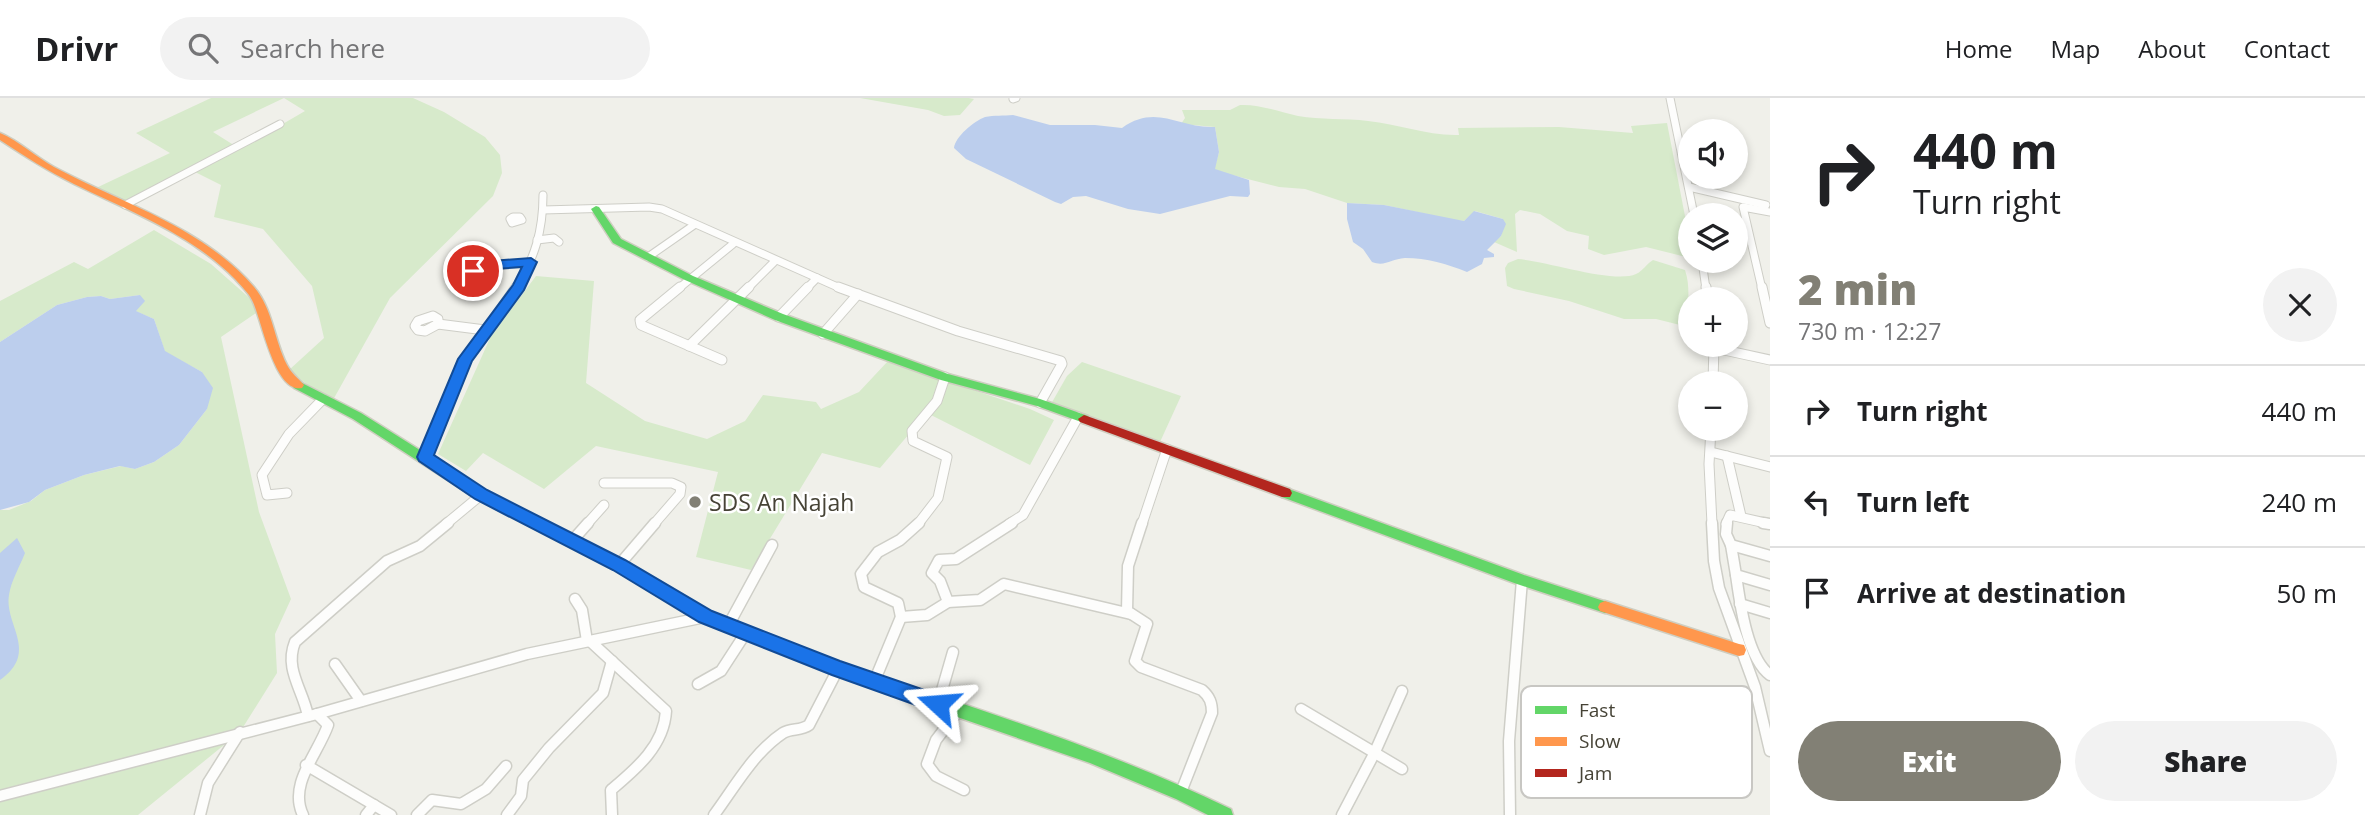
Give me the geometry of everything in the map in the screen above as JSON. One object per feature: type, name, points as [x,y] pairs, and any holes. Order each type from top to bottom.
[{"type":"main road","points":[[0,136],[48,167],[188,238],[215,256],[253,292],[283,367],[292,382],[425,457],[481,495],[619,565],[705,617],[838,669],[1181,792],[1224,815]]},
{"type":"main road","points":[[596,209],[614,238],[648,257],[734,299],[823,334],[945,377],[1040,403],[1522,579],[1740,650]]},
{"type":"street","points":[[1670,98],[1678,135]]},
{"type":"street","points":[[125,205],[280,124]]},
{"type":"street","points":[[1698,189],[1770,206]]},
{"type":"street","points":[[425,457],[458,374],[485,330],[519,287],[531,262],[542,219],[543,195]]},
{"type":"street","points":[[543,210],[656,207],[774,262],[1009,348],[1060,361],[1062,364],[1040,403]]},
{"type":"street","points":[[1770,212],[1743,207],[1766,291],[1770,323]]},
{"type":"street","points":[[522,220],[542,219]]},
{"type":"street","points":[[648,257],[694,225]]},
{"type":"street","points":[[537,240],[554,238],[559,242]]},
{"type":"street","points":[[722,360],[648,330],[641,325],[640,320],[733,244]]},
{"type":"street","points":[[478,266],[531,262]]},
{"type":"street","points":[[689,346],[774,262]]},
{"type":"street","points":[[779,317],[817,278]]},
{"type":"street","points":[[823,334],[858,294]]},
{"type":"street","points":[[438,324],[485,330]]},
{"type":"street","points":[[1748,354],[1770,360]]},
{"type":"street","points":[[874,682],[901,617],[898,603],[864,587],[861,574],[878,552],[900,540],[918,524],[938,498],[947,457],[940,451],[913,441],[912,431],[937,401],[945,377]]},
{"type":"street","points":[[287,493],[267,495],[262,475],[275,450],[293,426],[323,399]]},
{"type":"street","points":[[948,602],[940,581],[932,573],[939,560],[956,559],[1023,515],[1078,417]]},
{"type":"street","points":[[1712,441],[1709,464],[1714,561],[1719,588],[1755,687],[1770,751]]},
{"type":"street","points":[[1167,449],[1128,566],[1125,602],[1127,611],[1147,624],[1135,661],[1140,667],[1210,695],[1212,713],[1181,792]]},
{"type":"street","points":[[1712,452],[1770,468]]},
{"type":"street","points":[[1727,456],[1741,516]]},
{"type":"street","points":[[604,483],[673,483],[681,487],[680,494],[619,565]]},
{"type":"street","points":[[303,815],[299,811],[298,801],[306,765],[326,734],[328,724],[312,715],[289,669],[289,653],[295,642],[387,561],[410,552],[481,495]]},
{"type":"street","points":[[572,541],[604,505]]},
{"type":"street","points":[[1770,524],[1730,515],[1726,522],[1740,604],[1757,661],[1770,675]]},
{"type":"street","points":[[728,626],[772,545]]},
{"type":"street","points":[[1731,545],[1770,556]]},
{"type":"street","points":[[1736,575],[1770,585]]},
{"type":"street","points":[[1510,815],[1509,741],[1522,579]]},
{"type":"street","points":[[901,617],[927,614],[948,602],[980,600],[1004,584],[1131,614]]},
{"type":"street","points":[[575,599],[582,610],[589,641],[662,706],[667,720],[645,761],[611,790],[612,815]]},
{"type":"street","points":[[1740,604],[1769,614]]},
{"type":"street","points":[[0,796],[312,715],[527,654],[705,617]]},
{"type":"street","points":[[698,684],[721,671],[746,634]]},
{"type":"street","points":[[938,704],[953,652]]},
{"type":"street","points":[[507,815],[521,796],[523,780],[549,748],[603,693],[612,661]]},
{"type":"street","points":[[335,664],[360,701]]},
{"type":"street","points":[[714,815],[755,759],[785,731],[802,730],[809,725],[838,669]]},
{"type":"street","points":[[1342,815],[1374,754],[1402,691]]},
{"type":"street","points":[[1301,709],[1402,769]]},
{"type":"street","points":[[958,711],[931,748],[926,765],[930,772],[964,790]]},
{"type":"street","points":[[200,815],[208,783],[240,732]]},
{"type":"street","points":[[306,765],[370,810],[391,815]]},
{"type":"street","points":[[417,815],[432,800],[461,804],[486,789],[506,766]]},
{"type":"green space","points":[[211,98],[284,98],[413,98],[444,112],[485,137],[500,155],[502,173],[493,196],[390,298],[333,400],[310,387],[289,370],[324,338],[312,286],[263,229],[214,217],[221,185],[195,172],[134,205],[96,188],[170,153],[136,133]],"holes":[[[284,98],[305,111],[240,149],[213,132]]]},
{"type":"green space","points":[[860,98],[974,99],[960,115],[944,116],[928,110]]},
{"type":"green space","points":[[1247,105],[1298,116],[1368,121],[1447,135],[1459,135],[1458,128],[1559,127],[1633,133],[1631,126],[1667,123],[1682,203],[1678,203],[1678,255],[1646,247],[1604,255],[1588,249],[1589,236],[1567,231],[1540,214],[1520,210],[1515,214],[1517,252],[1494,242],[1501,236],[1503,219],[1475,211],[1464,221],[1455,220],[1384,205],[1347,203],[1305,189],[1279,187],[1214,170],[1219,152],[1215,127],[1181,124],[1185,118],[1182,110],[1230,110]]},
{"type":"green space","points":[[154,230],[211,264],[262,309],[221,337],[259,512],[291,599],[275,634],[277,673],[240,732],[138,815],[0,815],[0,510],[9,510],[31,501],[45,490],[84,475],[121,466],[135,469],[154,462],[179,445],[207,409],[202,372],[165,352],[154,319],[135,311],[140,295],[110,299],[101,296],[87,297],[57,305],[0,342],[0,301],[74,262],[88,269]]},
{"type":"green space","points":[[1518,259],[1597,274],[1626,276],[1636,274],[1653,260],[1678,268],[1678,273],[1686,273],[1688,287],[1678,287],[1678,324],[1656,319],[1624,319],[1569,301],[1507,286],[1505,268],[1508,263]]},
{"type":"green space","points":[[536,276],[594,281],[586,383],[645,421],[707,439],[745,421],[763,395],[816,402],[821,409],[859,392],[888,361],[1030,409],[1054,420],[1030,465],[927,413],[880,468],[822,453],[751,570],[696,557],[718,472],[596,446],[544,489],[483,453],[466,471],[438,454],[491,336]]},
{"type":"green space","points":[[1082,362],[1181,396],[1160,442],[1051,404],[1067,376]]},
{"type":"water","points":[[1013,115],[1050,125],[1122,128],[1135,121],[1157,117],[1202,127],[1215,127],[1219,152],[1215,169],[1249,180],[1250,194],[1248,197],[1230,196],[1160,214],[1128,209],[1086,196],[1073,197],[1061,204],[1055,202],[966,159],[954,148],[961,134],[981,119],[988,116]]},
{"type":"water","points":[[1347,203],[1384,205],[1464,221],[1474,211],[1503,219],[1506,224],[1501,236],[1487,250],[1494,254],[1494,257],[1484,258],[1482,264],[1467,272],[1437,262],[1413,258],[1377,263],[1372,262],[1363,249],[1353,242],[1347,219]]},
{"type":"water","points":[[140,295],[145,301],[136,311],[154,319],[165,351],[202,372],[213,388],[207,409],[179,445],[154,462],[135,469],[120,466],[84,475],[45,490],[29,502],[0,510],[0,342],[57,305],[87,297],[101,296],[110,299]]},
{"type":"water","points":[[17,538],[25,553],[12,584],[9,606],[18,638],[18,659],[12,670],[0,680],[0,553]]},
{"type":"traffic: fast","points":[[596,209],[617,241],[689,278],[779,317],[945,377],[1040,403],[1084,419]]},
{"type":"traffic: fast","points":[[298,385],[357,416],[481,495],[572,541]]},
{"type":"traffic: fast","points":[[1286,493],[1522,580],[1605,607]]},
{"type":"traffic: fast","points":[[858,676],[1091,756],[1225,815]]},
{"type":"traffic: slow","points":[[0,136],[50,168],[183,235],[230,269],[257,300],[282,367],[298,385]]},
{"type":"traffic: slow","points":[[1605,607],[1739,650]]},
{"type":"traffic: jam","points":[[1084,419],[1286,493]]},
{"type":"traffic: jam","points":[[572,541],[619,565],[705,617],[858,676]]},
{"type":"place","name":"SDS An Najah","points":[[695,502]]},
{"type":"route","points":[[473,271],[478,266],[531,262],[519,287],[466,359],[425,457],[481,495],[619,565],[705,617],[838,669],[938,704]]}]
